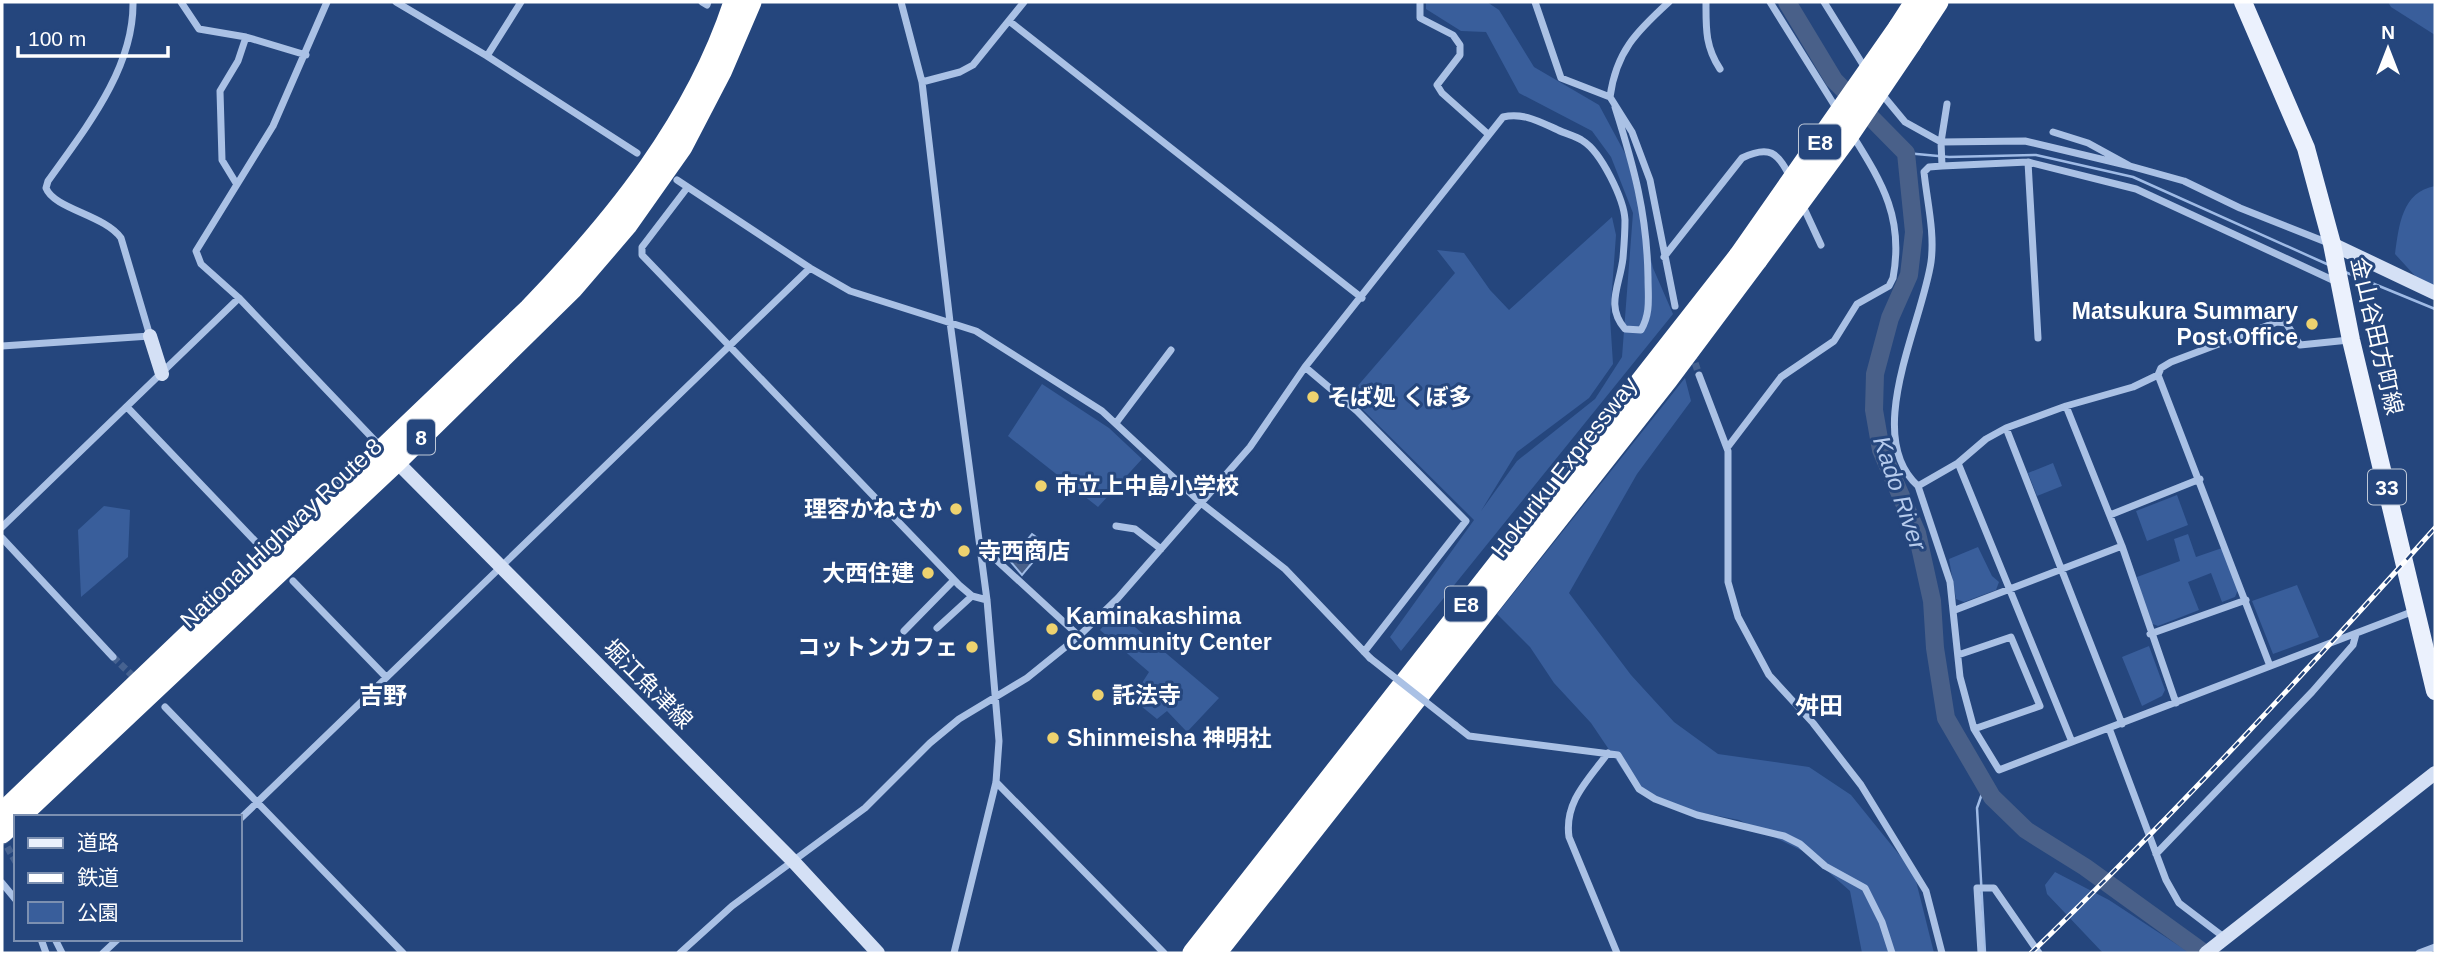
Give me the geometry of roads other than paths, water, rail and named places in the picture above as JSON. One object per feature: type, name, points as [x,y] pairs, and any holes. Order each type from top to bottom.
[{"type":"highway","name":"National Highway Route 8","points":[[20,815],[390,455],[597,237],[629,197],[684,111],[734,2]]},
{"type":"highway","name":"National Highway Route 8","points":[[2,813],[390,455],[540,323],[627,225],[682,147],[721,72],[751,2]]},
{"type":"highway","name":"Hokuriku Expressway","points":[[1216,953],[1668,379],[1915,2]]},
{"type":"highway","name":"Hokuriku Expressway","points":[[1194,953],[1846,139],[1938,2]]},
{"type":"main road","name":"金山谷田方町線","points":[[2243,2],[2306,148],[2332,246],[2351,340],[2435,691]]},
{"type":"main road","points":[[2332,246],[2435,293]]},
{"type":"main road","points":[[150,337],[162,374]]},
{"type":"main road","name":"堀江魚津線","points":[[390,455],[793,861],[878,953]]},
{"type":"main road","points":[[2206,953],[2435,773]]},
{"type":"street","points":[[2,346],[150,337],[121,238],[116,230],[52,197],[46,188],[115,79],[131,26],[133,2]]},
{"type":"street","points":[[181,2],[199,29],[246,37],[306,55]]},
{"type":"street","points":[[327,2],[273,126],[196,251],[201,264],[239,298],[390,455]]},
{"type":"street","points":[[396,2],[487,56],[637,153]]},
{"type":"street","points":[[487,56],[521,2]]},
{"type":"street","points":[[702,2],[707,5],[708,2]]},
{"type":"street","points":[[901,2],[922,82],[997,697],[999,741],[996,782],[954,953]]},
{"type":"street","points":[[922,82],[960,72],[973,65],[1024,2]]},
{"type":"street","points":[[1420,2],[1420,18],[1453,35],[1461,45],[1460,55],[1437,85],[1442,93],[1488,134]]},
{"type":"street","points":[[1535,2],[1561,78],[1610,97]]},
{"type":"street","points":[[1669,2],[1644,24],[1622,53],[1613,71],[1610,97],[1632,132],[1650,180],[1675,306]]},
{"type":"street","points":[[1706,2],[1706,40],[1709,52],[1720,69]]},
{"type":"street","points":[[1727,448],[1781,377],[1834,341],[1857,304],[1889,285],[1894,270],[1892,214],[1880,177],[1770,2]]},
{"type":"street","points":[[1824,2],[1862,64],[1905,122],[1941,142],[2025,141],[2130,166],[2184,181],[2240,208],[2332,246]]},
{"type":"street","points":[[1009,21],[1362,298]]},
{"type":"street","points":[[236,183],[222,160],[220,91],[238,61],[246,37]]},
{"type":"street","points":[[1942,166],[1941,142],[1947,104]]},
{"type":"street","points":[[680,953],[732,906],[865,808],[949,727],[1027,678],[1079,636],[1118,598],[1250,447],[1306,367],[1503,117],[1516,114],[1584,141],[1594,151],[1612,180],[1625,218],[1623,260],[1615,298],[1616,318],[1625,329],[1641,330],[1649,316],[1648,231],[1634,163],[1615,107]]},
{"type":"street","points":[[2053,132],[2088,143],[2130,166]]},
{"type":"street","points":[[1664,257],[1716,187],[1742,158],[1756,151],[1770,152],[1781,159],[1821,245]]},
{"type":"street","points":[[2028,162],[2038,338]]},
{"type":"street","points":[[2339,283],[2165,204],[2151,194],[2028,162],[1942,166],[1924,172],[1932,244],[1931,261],[1914,335],[1903,359],[1893,414],[1894,428],[1907,476],[1918,486],[1944,558],[1955,610],[1960,677],[1974,729],[1998,770],[2415,611]]},
{"type":"street","points":[[677,180],[810,268],[850,290],[950,322],[1000,344],[1116,422],[1201,503],[1285,569],[1367,655],[1469,736],[1618,755],[1639,789],[1654,799],[1697,816],[1784,836],[1800,844],[1831,870],[1865,888],[1882,922],[1892,953]]},
{"type":"street","points":[[687,188],[642,247],[642,255],[954,580],[972,596],[987,600]]},
{"type":"street","points":[[242,817],[732,347],[810,268]]},
{"type":"street","points":[[2,527],[239,298]]},
{"type":"street","points":[[1918,486],[1958,463],[1986,439],[2006,428],[2133,387],[2158,375],[2161,368],[2171,362],[2277,322],[2286,323],[2300,345],[2351,340]]},
{"type":"street","points":[[1116,422],[1171,350]]},
{"type":"street","points":[[1306,367],[1357,411],[1466,521],[1367,655]]},
{"type":"street","points":[[1699,375],[1727,448],[1728,582],[1738,617],[1769,675],[1813,723],[1861,785],[1926,891],[1942,953]]},
{"type":"street","points":[[2158,375],[2270,666]]},
{"type":"street","points":[[127,407],[256,542]]},
{"type":"street","points":[[2066,407],[2122,547],[2176,703]]},
{"type":"street","points":[[2006,428],[2122,724]]},
{"type":"street","points":[[1958,463],[2072,742]]},
{"type":"street","points":[[2110,515],[2200,479]]},
{"type":"street","points":[[1116,526],[1135,529],[1161,549]]},
{"type":"street","points":[[2,538],[113,657]]},
{"type":"street","points":[[980,545],[1079,636]]},
{"type":"street","points":[[1955,610],[2122,547]]},
{"type":"street","points":[[904,631],[954,580]]},
{"type":"street","points":[[293,581],[386,677]]},
{"type":"street","points":[[937,628],[972,596]]},
{"type":"street","points":[[2150,634],[2246,600]]},
{"type":"street","points":[[2156,854],[2312,692],[2353,645],[2356,634]]},
{"type":"street","points":[[1958,655],[2011,637],[2040,706],[1974,729]]},
{"type":"street","points":[[165,707],[403,953]]},
{"type":"street","points":[[2109,728],[2156,854],[2179,903],[2222,940]]},
{"type":"street","points":[[1608,753],[1572,801],[1567,820],[1569,837],[1617,953]]},
{"type":"street","points":[[996,782],[1164,953]]},
{"type":"street","points":[[2,883],[14,898]]},
{"type":"street","points":[[1981,953],[1976,888],[1994,888],[2039,953]]},
{"type":"street","points":[[103,953],[116,941]]},
{"type":"street","points":[[2419,953],[2435,947]]},
{"type":"waterway","name":"Kado River","points":[[1787,2],[1834,80],[1906,153],[1914,232],[1909,275],[1890,318],[1875,374],[1874,410],[1881,450],[1917,533],[1932,601],[1935,648],[1946,718],[1992,797],[2026,830],[2085,867],[2204,953]]},
{"type":"waterway","points":[[1906,153],[1949,157],[2036,155],[2133,177],[2329,265]]},
{"type":"waterway","points":[[2345,272],[2435,309]]},
{"type":"waterway","points":[[1985,785],[1977,808],[1985,953]]},
{"type":"tunnel","points":[[1692,353],[1699,375]]},
{"type":"tunnel","points":[[113,657],[137,680]]},
{"type":"tunnel","points":[[2,838],[14,859]]},
{"type":"railway","points":[[2031,953],[2237,744],[2435,528]]},
{"type":"place","name":"Matsukura Summary Post Office","points":[[2312,324]]},
{"type":"place","name":"そば処 くぼ多","points":[[1313,397]]},
{"type":"place","name":"市立上中島小学校","points":[[1041,486]]},
{"type":"place","name":"理容かねさか","points":[[956,509]]},
{"type":"place","name":"寺西商店","points":[[964,551]]},
{"type":"place","name":"大西住建","points":[[928,573]]},
{"type":"place","name":"Kaminakashima Community Center","points":[[1052,629]]},
{"type":"place","name":"コットンカフェ","points":[[972,647]]},
{"type":"place","name":"託法寺","points":[[1098,695]]},
{"type":"place","name":"Shinmeisha 神明社","points":[[1053,738]]},
{"type":"district","name":"吉野","points":[[383,695]]},
{"type":"district","name":"舛田","points":[[1819,705]]}]
